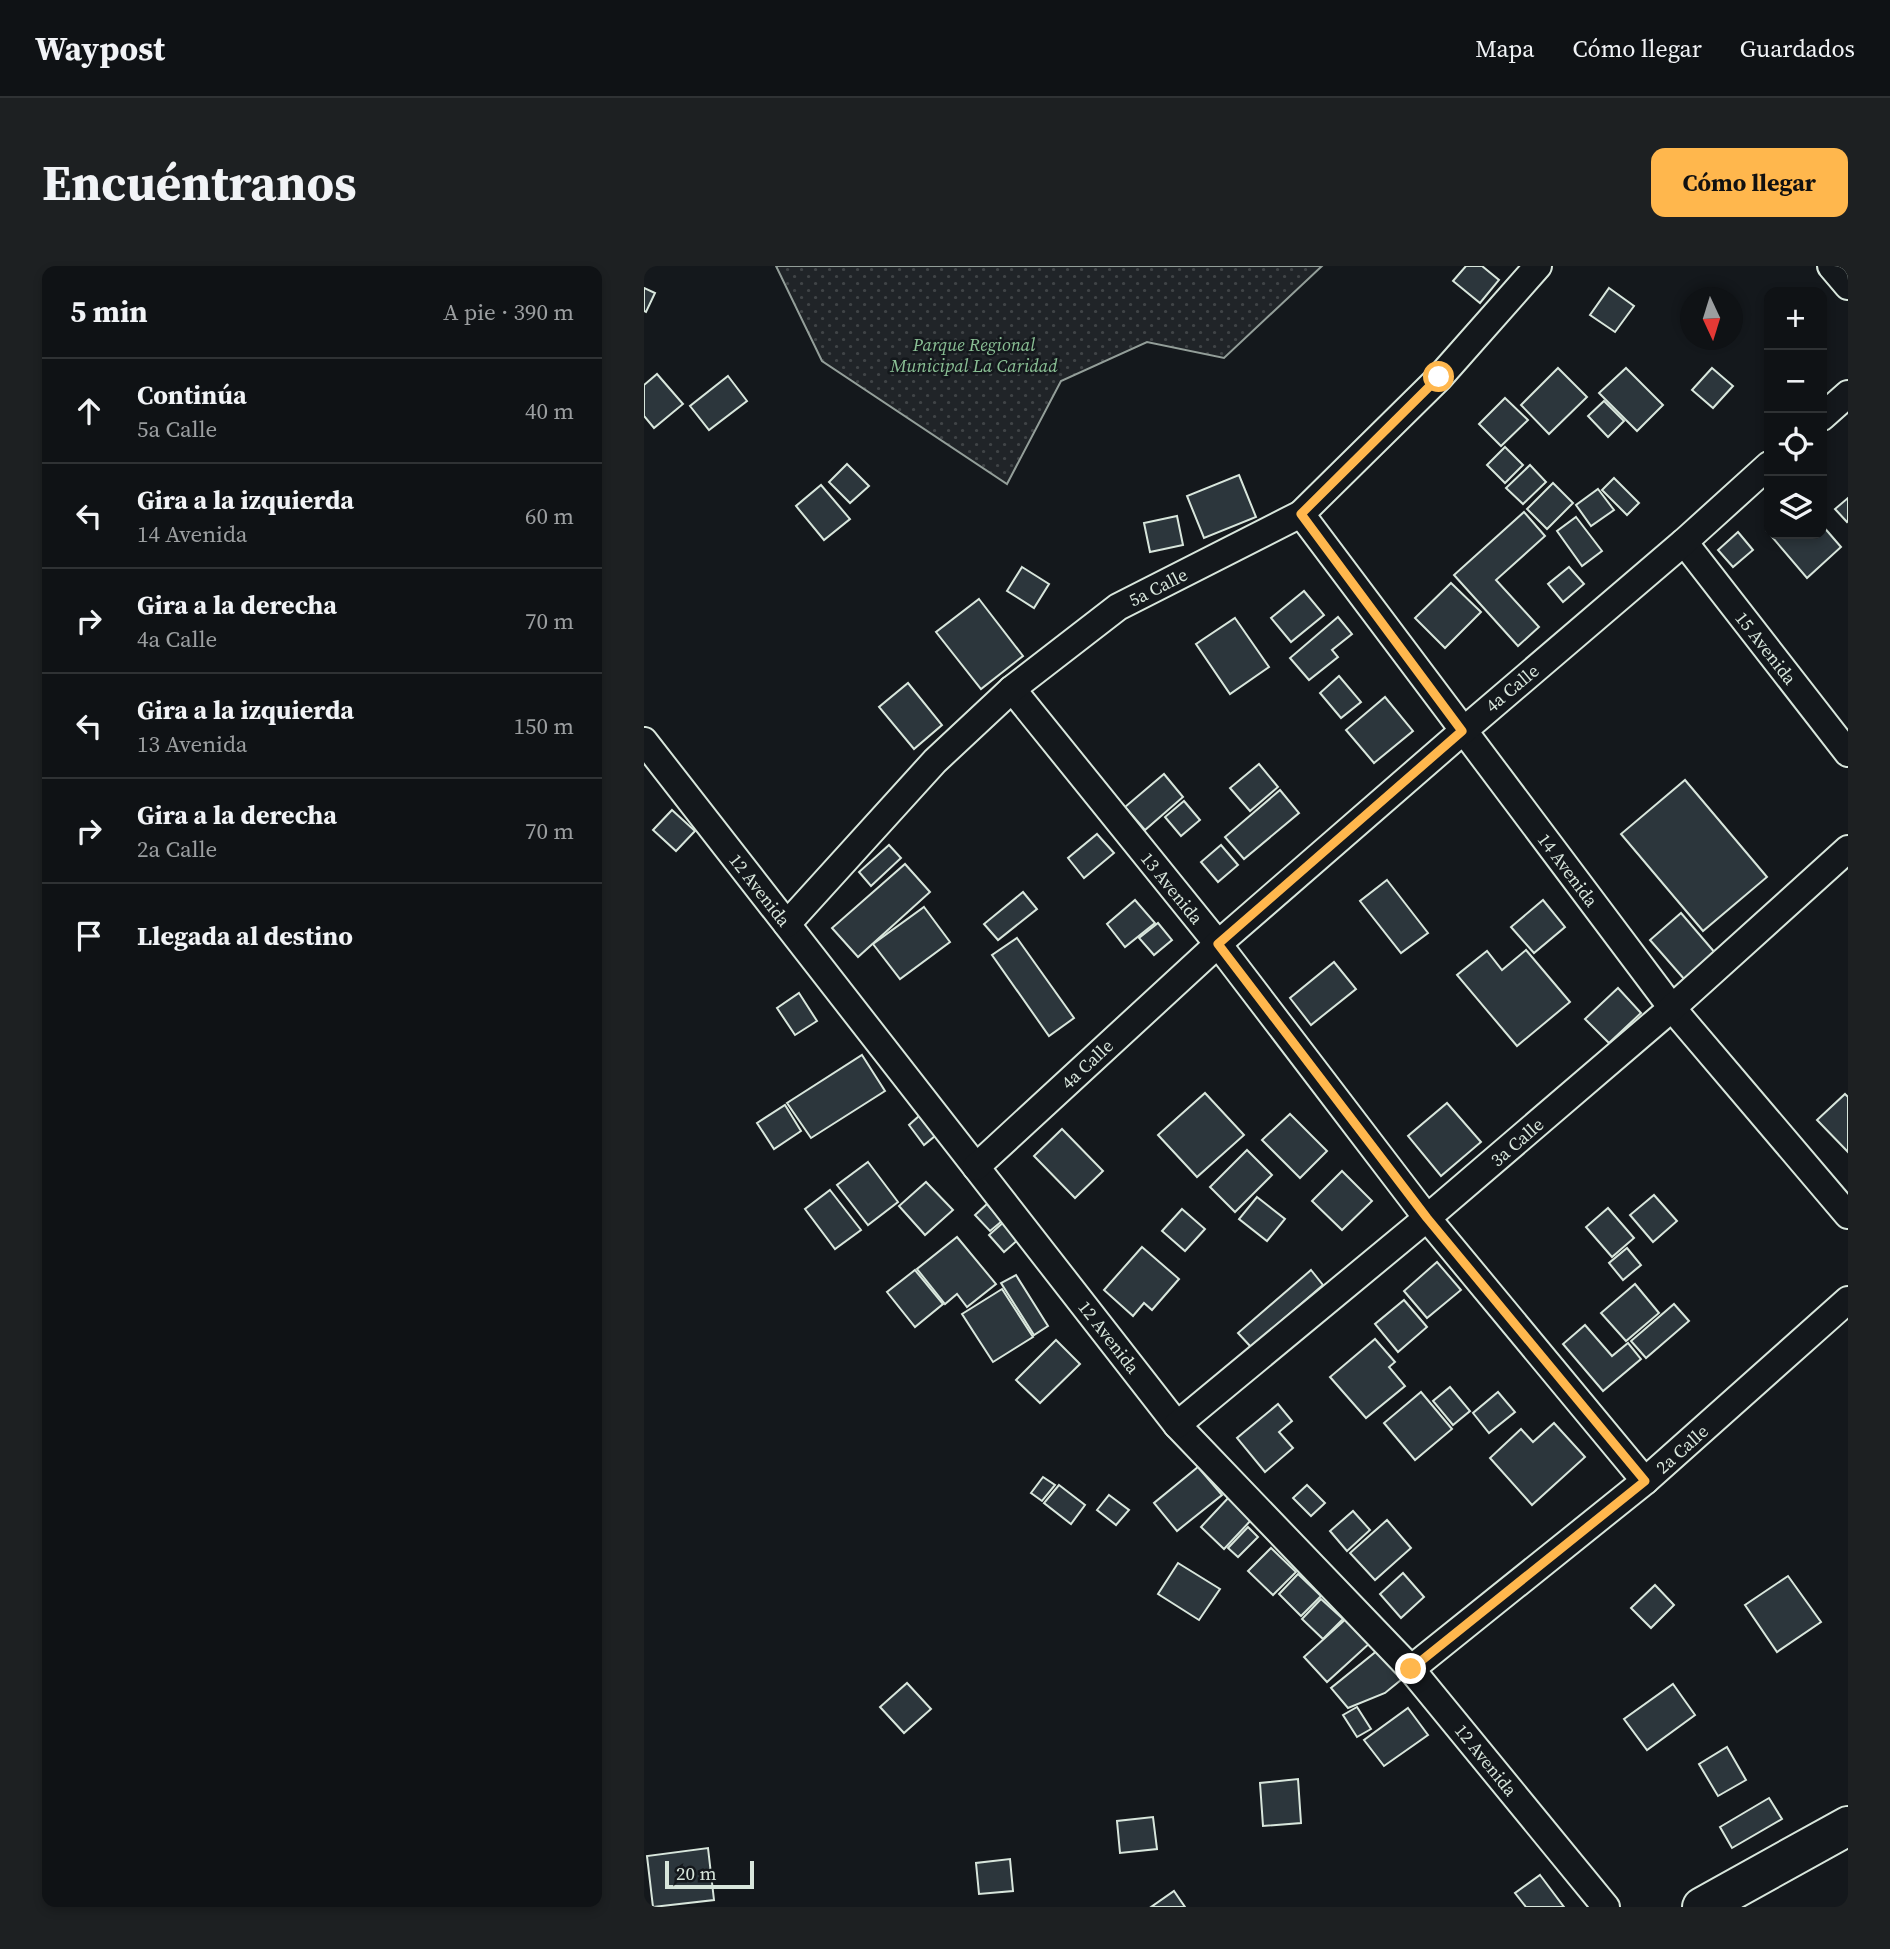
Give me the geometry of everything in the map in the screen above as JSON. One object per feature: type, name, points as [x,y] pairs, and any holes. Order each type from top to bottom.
[{"type":"main road","points":[[1702,1907],[1848,1826]]},
{"type":"street","name":"5a Calle","points":[[786,923],[935,761],[1012,690],[1118,607],[1301,514],[1439,377],[1538,266]]},
{"type":"street","points":[[1831,266],[1848,286]]},
{"type":"street","points":[[1827,413],[1848,394]]},
{"type":"street","name":"4a Calle","points":[[976,1167],[1218,944],[1684,542],[1764,470]]},
{"type":"street","name":"14 Avenida","points":[[1301,514],[1672,1008],[1848,1214]]},
{"type":"street","name":"15 Avenida","points":[[1684,542],[1848,753]]},
{"type":"street","name":"13 Avenida","points":[[1012,690],[1218,944],[1427,1218],[1645,1481]]},
{"type":"street","name":"12 Avenida","points":[[644,741],[1177,1425],[1411,1669],[1606,1907]]},
{"type":"street","name":"3a Calle","points":[[1177,1425],[1427,1218],[1672,1008],[1848,849]]},
{"type":"street","name":"2a Calle","points":[[1411,1669],[1645,1481],[1848,1300]]},
{"type":"green space","name":"Parque Regional Municipal La Caridad","points":[[776,266],[1322,266],[1224,358],[1147,342],[1061,381],[1007,484],[822,361]]},
{"type":"building","points":[[1466,266],[1482,266],[1499,280],[1480,303],[1453,281]]},
{"type":"building","points":[[644,288],[655,293],[646,312],[644,311]]},
{"type":"building","points":[[1609,288],[1634,306],[1615,332],[1590,315]]},
{"type":"building","points":[[1558,368],[1587,397],[1549,434],[1521,405]]},
{"type":"building","points":[[1626,368],[1663,405],[1637,431],[1599,393]]},
{"type":"building","points":[[1712,368],[1733,386],[1713,408],[1692,390]]},
{"type":"building","points":[[657,374],[683,404],[654,428],[644,416],[644,385]]},
{"type":"building","points":[[728,376],[747,401],[709,430],[690,406]]},
{"type":"building","points":[[1505,398],[1528,420],[1501,446],[1479,424]]},
{"type":"building","points":[[1604,401],[1624,421],[1608,437],[1588,416]]},
{"type":"building","points":[[1505,447],[1523,465],[1505,483],[1487,465]]},
{"type":"building","points":[[847,464],[869,486],[850,503],[829,482]]},
{"type":"building","points":[[1530,465],[1546,482],[1523,504],[1506,488]]},
{"type":"building","points":[[1239,475],[1256,517],[1204,538],[1187,496]]},
{"type":"building","points":[[1614,478],[1639,503],[1627,515],[1602,490]]},
{"type":"building","points":[[1553,483],[1573,503],[1547,529],[1527,509]]},
{"type":"building","points":[[821,485],[850,519],[824,540],[796,506]]},
{"type":"building","points":[[1598,489],[1614,510],[1591,526],[1576,505]]},
{"type":"building","points":[[1848,498],[1848,521],[1847,522],[1835,509]]},
{"type":"building","points":[[1524,512],[1545,536],[1496,580],[1539,627],[1518,646],[1454,575]]},
{"type":"building","points":[[1177,516],[1183,545],[1150,552],[1144,523]]},
{"type":"building","points":[[1576,517],[1602,551],[1582,566],[1557,531]]},
{"type":"building","points":[[1827,531],[1841,547],[1807,578],[1774,539],[1827,539]]},
{"type":"building","points":[[1738,532],[1753,550],[1733,567],[1718,550]]},
{"type":"building","points":[[1022,567],[1049,584],[1034,608],[1007,591]]},
{"type":"building","points":[[1569,567],[1584,584],[1563,602],[1548,584]]},
{"type":"building","points":[[1451,583],[1481,612],[1445,648],[1415,618]]},
{"type":"building","points":[[1304,591],[1324,615],[1291,642],[1271,618]]},
{"type":"building","points":[[979,599],[1023,656],[981,689],[936,632]]},
{"type":"building","points":[[1338,617],[1352,634],[1332,650],[1338,657],[1309,680],[1290,658]]},
{"type":"building","points":[[1235,618],[1269,667],[1230,694],[1196,644]]},
{"type":"building","points":[[1339,676],[1361,702],[1341,718],[1320,693]]},
{"type":"building","points":[[908,683],[942,725],[914,749],[879,707]]},
{"type":"building","points":[[1385,697],[1413,731],[1374,763],[1346,730]]},
{"type":"building","points":[[1259,764],[1278,787],[1250,811],[1230,788]]},
{"type":"building","points":[[1164,774],[1183,797],[1145,830],[1125,807]]},
{"type":"building","points":[[1685,780],[1767,877],[1703,931],[1621,834]]},
{"type":"building","points":[[1280,790],[1299,813],[1244,859],[1225,837]]},
{"type":"building","points":[[1184,801],[1200,820],[1181,836],[1165,817]]},
{"type":"building","points":[[672,810],[695,831],[676,851],[653,830]]},
{"type":"building","points":[[1097,834],[1114,853],[1084,878],[1068,858]]},
{"type":"building","points":[[889,845],[901,858],[871,886],[859,872]]},
{"type":"building","points":[[1221,845],[1238,865],[1218,882],[1201,862]]},
{"type":"building","points":[[905,864],[930,892],[858,957],[832,928]]},
{"type":"building","points":[[1387,880],[1428,933],[1401,953],[1360,901]]},
{"type":"building","points":[[1023,892],[1037,909],[998,940],[984,924]]},
{"type":"building","points":[[1135,900],[1155,923],[1125,947],[1107,924]]},
{"type":"building","points":[[1543,900],[1565,927],[1534,953],[1511,927]]},
{"type":"building","points":[[924,907],[950,942],[900,979],[873,944]]},
{"type":"building","points":[[1681,913],[1716,954],[1685,980],[1650,940]]},
{"type":"building","points":[[1158,923],[1172,940],[1154,955],[1139,938]]},
{"type":"building","points":[[1017,938],[1074,1018],[1049,1036],[992,955]]},
{"type":"building","points":[[1526,950],[1570,1002],[1517,1046],[1457,975],[1487,951],[1502,970]]},
{"type":"building","points":[[1334,962],[1356,989],[1311,1025],[1290,998]]},
{"type":"building","points":[[1618,988],[1641,1013],[1609,1043],[1585,1019]]},
{"type":"building","points":[[799,993],[817,1021],[795,1035],[777,1008]]},
{"type":"building","points":[[862,1055],[885,1091],[811,1138],[787,1103]]},
{"type":"building","points":[[1205,1093],[1244,1135],[1197,1177],[1158,1135]]},
{"type":"building","points":[[1845,1094],[1848,1097],[1848,1152],[1817,1120]]},
{"type":"building","points":[[1447,1103],[1481,1142],[1441,1176],[1408,1136]]},
{"type":"building","points":[[785,1105],[801,1131],[774,1149],[757,1123]]},
{"type":"building","points":[[1290,1114],[1327,1151],[1300,1178],[1262,1140]]},
{"type":"building","points":[[919,1116],[935,1136],[924,1145],[909,1125]]},
{"type":"building","points":[[1062,1129],[1103,1171],[1075,1198],[1034,1156]]},
{"type":"building","points":[[1247,1150],[1272,1175],[1235,1212],[1210,1187]]},
{"type":"building","points":[[868,1162],[898,1202],[868,1225],[837,1185]]},
{"type":"building","points":[[1342,1171],[1372,1201],[1342,1230],[1312,1201]]},
{"type":"building","points":[[926,1182],[953,1210],[925,1235],[899,1206]]},
{"type":"building","points":[[830,1190],[861,1230],[835,1249],[805,1209]]},
{"type":"building","points":[[1654,1195],[1677,1221],[1653,1242],[1630,1215]]},
{"type":"building","points":[[1257,1197],[1285,1219],[1267,1241],[1239,1219]]},
{"type":"building","points":[[987,1204],[1002,1221],[990,1231],[975,1215]]},
{"type":"building","points":[[1608,1208],[1634,1238],[1612,1257],[1586,1227]]},
{"type":"building","points":[[1182,1209],[1205,1229],[1185,1251],[1162,1231]]},
{"type":"building","points":[[1005,1221],[1020,1238],[1004,1252],[989,1235]]},
{"type":"building","points":[[957,1237],[996,1284],[967,1307],[957,1294],[945,1304],[917,1269]]},
{"type":"building","points":[[1142,1247],[1179,1279],[1152,1310],[1144,1303],[1133,1316],[1104,1290]]},
{"type":"building","points":[[1627,1248],[1641,1265],[1623,1280],[1609,1263]]},
{"type":"building","points":[[1437,1262],[1461,1290],[1427,1318],[1404,1291]]},
{"type":"building","points":[[915,1270],[943,1304],[915,1327],[887,1292]]},
{"type":"building","points":[[1311,1270],[1323,1285],[1251,1347],[1238,1333]]},
{"type":"building","points":[[1016,1275],[1048,1326],[1034,1335],[1001,1283]]},
{"type":"building","points":[[1635,1284],[1659,1313],[1626,1341],[1601,1313]]},
{"type":"building","points":[[1002,1289],[1033,1337],[993,1362],[962,1314]]},
{"type":"building","points":[[1404,1300],[1427,1327],[1398,1352],[1375,1324]]},
{"type":"building","points":[[1674,1304],[1689,1321],[1646,1358],[1631,1341]]},
{"type":"building","points":[[1585,1325],[1612,1356],[1628,1343],[1641,1359],[1603,1391],[1563,1344]]},
{"type":"building","points":[[1375,1339],[1395,1362],[1389,1367],[1405,1386],[1366,1418],[1330,1377]]},
{"type":"building","points":[[1056,1340],[1080,1364],[1040,1403],[1016,1380]]},
{"type":"building","points":[[1450,1387],[1470,1411],[1453,1425],[1433,1401]]},
{"type":"building","points":[[1421,1392],[1452,1429],[1415,1460],[1384,1423]]},
{"type":"building","points":[[1498,1392],[1515,1412],[1489,1433],[1473,1413]]},
{"type":"building","points":[[1278,1404],[1292,1421],[1279,1432],[1293,1448],[1265,1472],[1237,1438]]},
{"type":"building","points":[[1554,1423],[1585,1457],[1532,1505],[1490,1458],[1521,1429],[1533,1442]]},
{"type":"building","points":[[1198,1467],[1222,1495],[1177,1531],[1154,1503]]},
{"type":"building","points":[[1043,1477],[1055,1485],[1042,1501],[1031,1493]]},
{"type":"building","points":[[1059,1485],[1085,1505],[1071,1524],[1044,1503]]},
{"type":"building","points":[[1307,1485],[1325,1503],[1311,1516],[1293,1498]]},
{"type":"building","points":[[1109,1495],[1129,1510],[1116,1525],[1097,1510]]},
{"type":"building","points":[[1230,1496],[1253,1518],[1224,1549],[1201,1527]]},
{"type":"building","points":[[1353,1511],[1370,1530],[1347,1551],[1330,1531]]},
{"type":"building","points":[[1387,1520],[1411,1548],[1375,1580],[1350,1553]]},
{"type":"building","points":[[1248,1527],[1258,1537],[1238,1557],[1228,1548]]},
{"type":"building","points":[[1271,1548],[1296,1572],[1273,1595],[1248,1571]]},
{"type":"building","points":[[1178,1563],[1220,1589],[1199,1620],[1158,1594]]},
{"type":"building","points":[[1403,1573],[1424,1597],[1401,1618],[1380,1594]]},
{"type":"building","points":[[1298,1574],[1321,1596],[1301,1616],[1279,1594]]},
{"type":"building","points":[[1788,1576],[1821,1622],[1777,1652],[1745,1605]]},
{"type":"building","points":[[1655,1585],[1674,1605],[1651,1628],[1631,1608]]},
{"type":"building","points":[[1321,1599],[1343,1619],[1323,1639],[1302,1619]]},
{"type":"building","points":[[1348,1617],[1371,1642],[1327,1682],[1304,1657]]},
{"type":"building","points":[[1378,1650],[1402,1679],[1385,1693],[1348,1708],[1331,1688]]},
{"type":"building","points":[[907,1683],[931,1709],[904,1733],[880,1707]]},
{"type":"building","points":[[1673,1684],[1695,1715],[1647,1750],[1624,1719]]},
{"type":"building","points":[[1357,1707],[1371,1729],[1357,1737],[1343,1715]]},
{"type":"building","points":[[1408,1708],[1428,1735],[1384,1766],[1364,1740]]},
{"type":"building","points":[[1727,1747],[1746,1780],[1718,1796],[1699,1764]]},
{"type":"building","points":[[1298,1779],[1301,1823],[1263,1826],[1260,1783]]},
{"type":"building","points":[[1769,1798],[1782,1819],[1732,1848],[1720,1827]]},
{"type":"building","points":[[1153,1817],[1157,1849],[1120,1853],[1117,1821]]},
{"type":"building","points":[[708,1848],[714,1900],[653,1907],[647,1856]]},
{"type":"building","points":[[1010,1859],[1013,1891],[979,1894],[976,1863]]},
{"type":"building","points":[[1540,1875],[1564,1907],[1526,1907],[1515,1893]]},
{"type":"building","points":[[1174,1891],[1185,1907],[1151,1907]]},
{"type":"route","points":[[1411,1669],[1645,1481],[1427,1218],[1218,944],[1462,731],[1301,514],[1439,377]]}]
